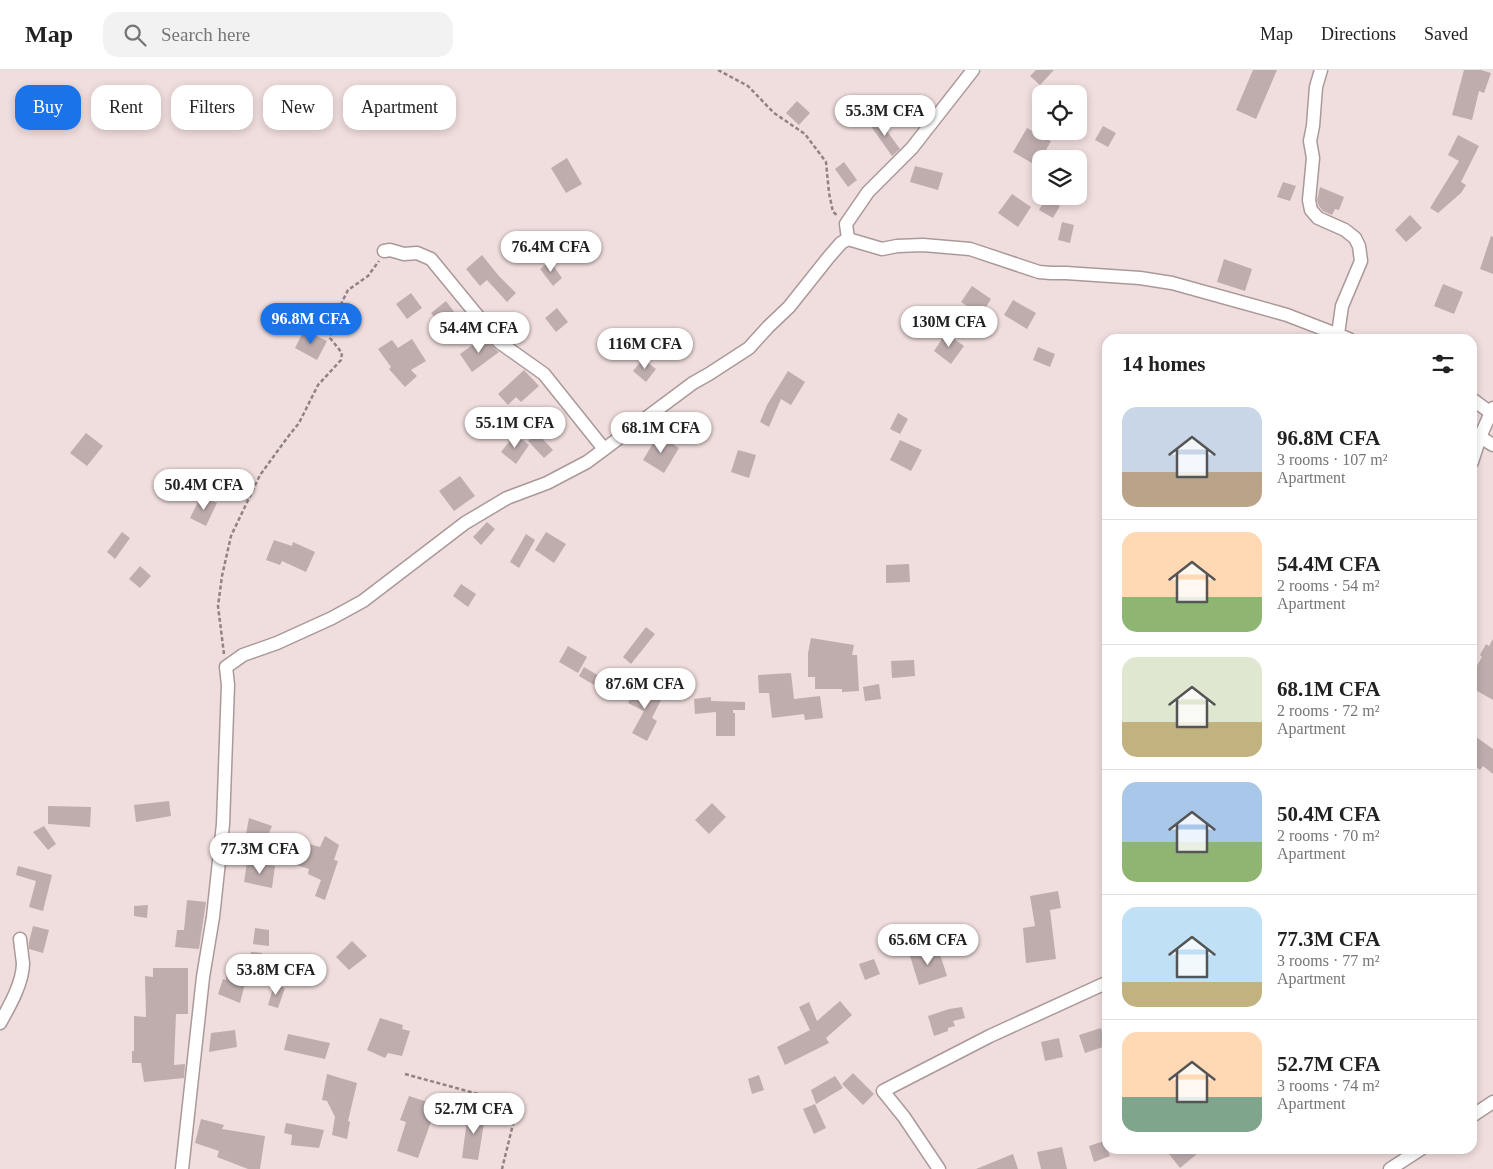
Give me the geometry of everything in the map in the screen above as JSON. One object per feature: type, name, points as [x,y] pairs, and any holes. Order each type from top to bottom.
[{"type":"street","points":[[848,239],[846,224],[868,192],[912,148],[973,70]]},
{"type":"street","points":[[1321,70],[1316,87],[1310,141],[1313,158],[1309,200],[1311,210],[1318,218],[1345,230],[1355,238],[1359,246],[1361,261],[1342,306],[1343,334]]},
{"type":"street","points":[[182,1169],[203,977],[213,917],[223,824],[228,685],[226,667],[243,655],[276,643],[364,602],[465,523],[490,507],[548,483],[587,462],[693,383],[749,348],[789,307],[841,243],[848,239],[882,249],[897,246],[923,245],[970,249],[1040,272],[1140,278],[1172,283],[1288,315],[1338,334]]},
{"type":"street","points":[[384,250],[404,254],[417,253],[431,259],[499,342],[544,374],[604,450]]},
{"type":"street","points":[[1477,402],[1492,410],[1477,446]]},
{"type":"street","points":[[1480,437],[1493,445]]},
{"type":"street","points":[[0,1023],[12,1000],[23,966],[20,940]]},
{"type":"street","points":[[939,1169],[904,1117],[883,1091],[990,1036],[1102,985]]},
{"type":"street","points":[[1477,1113],[1493,1102]]},
{"type":"street","points":[[1390,1169],[1413,1154]]},
{"type":"path","points":[[718,70],[748,86],[774,113],[805,134],[826,162],[829,193],[834,212],[846,224]]},
{"type":"path","points":[[226,667],[218,606],[222,576],[231,536],[260,475],[299,423],[318,384],[341,360],[342,353],[330,338],[332,322],[348,290],[368,276],[378,263],[384,250]]},
{"type":"path","points":[[405,1074],[511,1103],[516,1112],[502,1169]]},
{"type":"building","points":[[1036,70],[1054,70],[1040,85],[1030,76]]},
{"type":"building","points":[[1253,70],[1277,70],[1256,119],[1236,110]]},
{"type":"building","points":[[1464,70],[1481,70],[1491,73],[1484,93],[1479,91],[1472,120],[1452,115]]},
{"type":"building","points":[[797,101],[810,113],[799,125],[786,113]]},
{"type":"building","points":[[878,119],[900,149],[892,156],[870,125]]},
{"type":"building","points":[[1103,126],[1116,133],[1108,147],[1095,140]]},
{"type":"building","points":[[1027,128],[1032,131],[1032,140],[1051,141],[1046,150],[1032,150],[1032,163],[1013,152]]},
{"type":"building","points":[[1458,135],[1479,146],[1461,182],[1466,185],[1461,193],[1438,213],[1430,208],[1459,161],[1448,155]]},
{"type":"building","points":[[567,158],[582,184],[566,193],[551,168]]},
{"type":"building","points":[[844,162],[857,180],[848,187],[835,169]]},
{"type":"building","points":[[915,166],[943,173],[938,190],[910,182]]},
{"type":"building","points":[[1283,182],[1296,186],[1290,201],[1277,197]]},
{"type":"building","points":[[1320,187],[1344,197],[1339,210],[1335,209],[1332,215],[1323,211],[1319,206],[1317,200]]},
{"type":"building","points":[[1012,194],[1031,207],[1018,227],[998,213]]},
{"type":"building","points":[[1042,205],[1060,206],[1053,218],[1039,210]]},
{"type":"building","points":[[1410,215],[1422,228],[1406,242],[1395,230]]},
{"type":"building","points":[[1062,222],[1074,225],[1070,243],[1058,240]]},
{"type":"building","points":[[1491,236],[1493,237],[1493,274],[1480,269]]},
{"type":"building","points":[[482,255],[516,293],[507,302],[487,280],[480,286],[466,269]]},
{"type":"building","points":[[1224,259],[1252,269],[1245,291],[1217,282]]},
{"type":"building","points":[[550,261],[562,278],[553,286],[540,269]]},
{"type":"building","points":[[1443,284],[1463,292],[1454,314],[1434,306]]},
{"type":"building","points":[[972,286],[991,299],[981,315],[961,302]]},
{"type":"building","points":[[411,293],[422,308],[407,319],[396,304]]},
{"type":"building","points":[[1013,300],[1036,313],[1027,329],[1004,315]]},
{"type":"building","points":[[446,301],[458,317],[443,328],[431,313]]},
{"type":"building","points":[[557,308],[568,322],[556,332],[545,318]]},
{"type":"building","points":[[513,319],[524,335],[514,342],[499,329]]},
{"type":"building","points":[[304,330],[327,341],[317,360],[295,348]]},
{"type":"building","points":[[946,333],[964,346],[951,364],[934,351]]},
{"type":"building","points":[[484,337],[499,352],[472,372],[460,354]]},
{"type":"building","points":[[412,339],[426,361],[411,370],[417,376],[405,387],[389,369],[391,367],[378,349],[392,340],[398,348]]},
{"type":"building","points":[[1038,347],[1055,354],[1050,367],[1033,360]]},
{"type":"building","points":[[643,359],[656,369],[646,382],[633,371]]},
{"type":"building","points":[[524,370],[539,386],[521,402],[516,397],[508,405],[498,394]]},
{"type":"building","points":[[788,371],[805,382],[791,405],[781,399],[769,427],[760,422],[767,405]]},
{"type":"building","points":[[898,413],[908,419],[900,434],[890,429]]},
{"type":"building","points":[[86,433],[103,446],[87,466],[70,453]]},
{"type":"building","points":[[537,433],[553,450],[544,458],[528,441]]},
{"type":"building","points":[[515,434],[529,445],[516,464],[501,452]]},
{"type":"building","points":[[658,435],[679,448],[664,473],[643,460]]},
{"type":"building","points":[[900,440],[922,450],[911,471],[890,460]]},
{"type":"building","points":[[738,450],[756,455],[749,478],[731,472]]},
{"type":"building","points":[[460,476],[475,496],[454,511],[439,491]]},
{"type":"building","points":[[201,496],[217,503],[206,526],[190,518]]},
{"type":"building","points":[[487,522],[495,529],[481,545],[473,537]]},
{"type":"building","points":[[122,532],[130,538],[115,559],[107,552]]},
{"type":"building","points":[[546,532],[566,544],[554,563],[535,550]]},
{"type":"building","points":[[526,534],[535,540],[519,568],[510,562]]},
{"type":"building","points":[[274,540],[292,546],[293,542],[315,552],[306,572],[282,561],[280,565],[266,560]]},
{"type":"building","points":[[909,564],[910,582],[886,583],[886,565]]},
{"type":"building","points":[[140,566],[151,576],[140,588],[129,579]]},
{"type":"building","points":[[461,584],[476,594],[468,607],[453,596]]},
{"type":"building","points":[[646,627],[655,634],[631,664],[623,657]]},
{"type":"building","points":[[811,638],[854,645],[852,655],[857,655],[859,691],[842,692],[842,689],[815,689],[815,677],[808,677],[808,653]]},
{"type":"building","points":[[1493,639],[1493,700],[1477,691],[1477,666],[1486,644],[1489,646]]},
{"type":"building","points":[[568,646],[587,657],[578,673],[559,662]]},
{"type":"building","points":[[914,660],[915,676],[892,678],[891,661]]},
{"type":"building","points":[[584,667],[599,676],[594,685],[579,676]]},
{"type":"building","points":[[791,673],[794,699],[820,696],[823,718],[805,720],[804,714],[772,718],[769,693],[759,693],[758,675]]},
{"type":"building","points":[[637,683],[663,696],[652,718],[657,721],[647,741],[632,733],[644,711],[628,703]]},
{"type":"building","points":[[879,684],[881,699],[865,701],[863,687]]},
{"type":"building","points":[[711,697],[711,701],[745,702],[745,710],[733,710],[733,713],[735,713],[735,736],[716,736],[716,712],[695,714],[694,699]]},
{"type":"building","points":[[1477,738],[1493,749],[1493,774],[1483,766],[1480,770],[1477,768]]},
{"type":"building","points":[[169,801],[171,816],[136,822],[134,805]]},
{"type":"building","points":[[712,803],[726,817],[709,834],[695,820]]},
{"type":"building","points":[[48,806],[91,807],[90,827],[48,824]]},
{"type":"building","points":[[249,818],[272,826],[269,833],[320,847],[325,836],[339,845],[334,860],[338,861],[325,900],[315,896],[321,880],[308,874],[309,869],[277,859],[280,847],[246,834]]},
{"type":"building","points":[[44,826],[56,844],[48,850],[33,832]]},
{"type":"building","points":[[247,863],[275,866],[272,888],[244,882]]},
{"type":"building","points":[[18,866],[52,875],[43,911],[29,907],[36,881],[16,875]]},
{"type":"building","points":[[1058,891],[1061,908],[1050,910],[1056,959],[1026,963],[1023,928],[1035,926],[1030,896]]},
{"type":"building","points":[[187,900],[206,902],[199,949],[175,947],[177,930],[184,930]]},
{"type":"building","points":[[148,905],[147,918],[134,916],[134,906]]},
{"type":"building","points":[[33,926],[49,930],[43,953],[29,949]]},
{"type":"building","points":[[255,928],[269,930],[269,946],[253,944]]},
{"type":"building","points":[[352,941],[367,956],[349,970],[336,957]]},
{"type":"building","points":[[938,948],[947,976],[919,985],[910,956]]},
{"type":"building","points":[[251,952],[262,953],[261,970],[250,970]]},
{"type":"building","points":[[874,959],[880,974],[865,980],[859,964]]},
{"type":"building","points":[[153,968],[188,968],[188,1014],[176,1014],[174,1065],[185,1064],[184,1078],[144,1082],[141,1063],[132,1063],[134,1016],[146,1017],[145,976],[153,977]]},
{"type":"building","points":[[227,968],[249,968],[240,1003],[218,994],[223,979],[226,980]]},
{"type":"building","points":[[274,985],[285,988],[278,1008],[268,1005]]},
{"type":"building","points":[[840,1001],[852,1015],[826,1038],[829,1043],[785,1065],[777,1047],[810,1030],[799,1007],[809,1002],[817,1021]]},
{"type":"building","points":[[962,1007],[965,1018],[953,1021],[955,1026],[948,1028],[948,1031],[934,1036],[928,1016]]},
{"type":"building","points":[[380,1018],[403,1025],[402,1029],[410,1031],[402,1056],[388,1053],[385,1058],[367,1050]]},
{"type":"building","points":[[1101,1028],[1102,1047],[1085,1053],[1079,1035]]},
{"type":"building","points":[[235,1030],[237,1047],[209,1052],[211,1033]]},
{"type":"building","points":[[288,1034],[330,1043],[325,1059],[284,1050]]},
{"type":"building","points":[[1059,1038],[1063,1057],[1045,1061],[1041,1042]]},
{"type":"building","points":[[853,1073],[874,1094],[863,1105],[842,1084]]},
{"type":"building","points":[[327,1074],[357,1083],[348,1121],[350,1122],[347,1139],[332,1135],[335,1117],[327,1101],[322,1100]]},
{"type":"building","points":[[759,1075],[764,1090],[752,1094],[748,1079]]},
{"type":"building","points":[[835,1076],[843,1088],[816,1104],[811,1090]]},
{"type":"building","points":[[409,1096],[437,1105],[418,1158],[397,1151],[406,1122],[400,1120]]},
{"type":"building","points":[[815,1104],[826,1128],[814,1134],[803,1109]]},
{"type":"building","points":[[486,1111],[478,1160],[462,1158],[468,1112]]},
{"type":"building","points":[[201,1119],[224,1125],[222,1129],[265,1136],[260,1169],[248,1169],[217,1157],[219,1151],[195,1143]]},
{"type":"building","points":[[286,1123],[324,1130],[319,1148],[291,1145],[292,1135],[284,1133]]},
{"type":"building","points":[[1102,1142],[1102,1154],[1109,1154],[1110,1156],[1094,1162],[1089,1146]]},
{"type":"building","points":[[1062,1147],[1067,1169],[1041,1169],[1037,1152]]},
{"type":"building","points":[[1013,1154],[1018,1169],[976,1169]]},
{"type":"building","points":[[1169,1154],[1197,1154],[1180,1168]]}]
